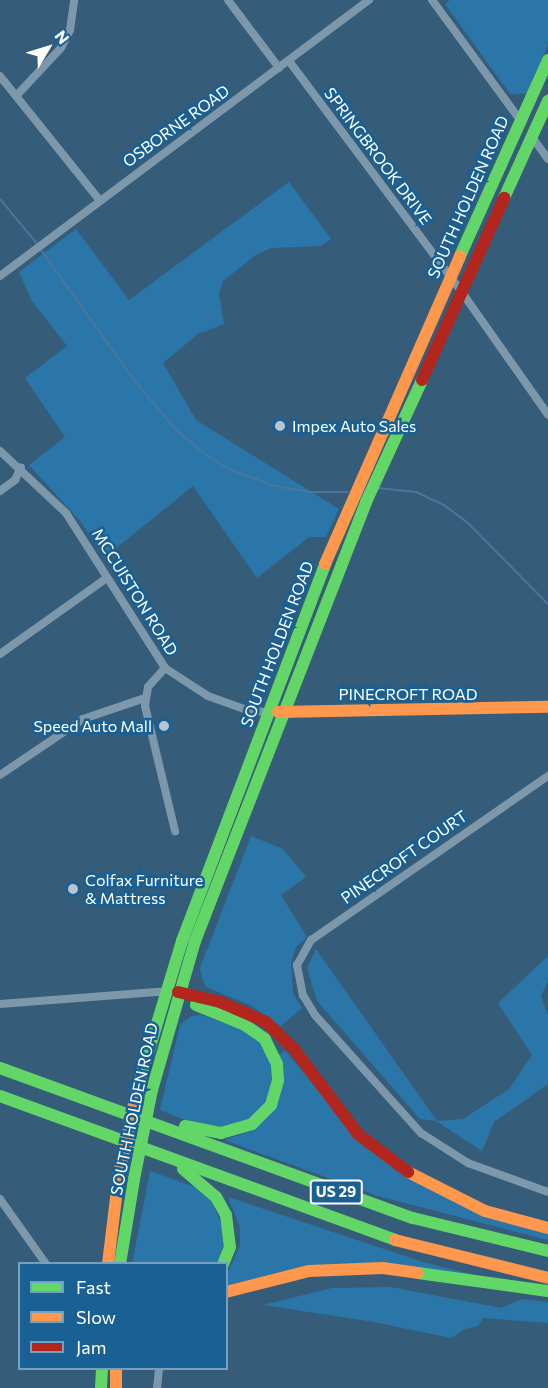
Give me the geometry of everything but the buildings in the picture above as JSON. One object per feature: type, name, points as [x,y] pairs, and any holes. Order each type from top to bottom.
[{"type":"main road","name":"SOUTH HOLDEN ROAD","points":[[108,1262],[119,1173],[138,1086],[267,712],[356,488],[548,60]]},
{"type":"main road","name":"SOUTH HOLDEN ROAD","points":[[120,1262],[134,1179],[172,991],[366,502],[548,101]]},
{"type":"main road","name":"PINECROFT ROAD","points":[[267,712],[548,707]]},
{"type":"main road","points":[[131,1115],[151,1115],[221,1134],[252,1124],[271,1104],[276,1092],[277,1065],[265,1039],[245,1025],[200,1007],[172,991]]},
{"type":"main road","points":[[172,991],[220,1002],[266,1022],[294,1049],[358,1134],[398,1167],[484,1211],[548,1228]]},
{"type":"main road","name":"US 29","points":[[0,1068],[306,1182],[413,1218],[548,1251]]},
{"type":"main road","name":"US 29","points":[[0,1096],[368,1233],[548,1278]]},
{"type":"main road","points":[[179,1163],[188,1177],[216,1197],[226,1215],[230,1247],[223,1262]]},
{"type":"main road","points":[[228,1291],[309,1271],[383,1268],[548,1291]]},
{"type":"main road","points":[[101,1388],[102,1370]]},
{"type":"main road","points":[[116,1370],[116,1388]]},
{"type":"street","points":[[17,95],[61,48],[69,30],[74,0]]},
{"type":"street","points":[[228,0],[279,68]]},
{"type":"street","name":"OSBORNE ROAD","points":[[0,276],[369,0]]},
{"type":"street","points":[[432,0],[520,120]]},
{"type":"street","name":"SPRINGBROOK DRIVE","points":[[289,61],[461,291],[548,415]]},
{"type":"street","points":[[0,76],[100,201]]},
{"type":"street","points":[[532,137],[548,159]]},
{"type":"street","name":"MCCUISTON ROAD","points":[[0,451],[21,467],[66,513],[165,668],[208,696],[250,711],[267,712]]},
{"type":"street","points":[[0,491],[15,480],[21,467]]},
{"type":"street","points":[[0,654],[107,578]]},
{"type":"street","points":[[165,668],[152,681],[145,698],[176,831]]},
{"type":"street","points":[[0,775],[83,719],[145,698]]},
{"type":"street","name":"PINECROFT COURT","points":[[548,776],[311,940],[297,965],[298,978],[315,1015],[421,1133],[468,1163],[548,1192]]},
{"type":"street","points":[[0,1004],[172,991]]},
{"type":"street","points":[[0,1199],[45,1262]]},
{"type":"street","points":[[157,1388],[159,1370]]},
{"type":"shaded area","points":[[450,0],[548,0],[548,45],[527,93],[510,94],[445,4]]},
{"type":"shaded area","points":[[289,182],[331,239],[321,246],[272,248],[257,254],[223,281],[219,293],[224,324],[198,334],[163,363],[196,420],[339,509],[326,537],[309,537],[257,578],[193,486],[104,558],[81,522],[29,465],[65,437],[25,378],[67,346],[32,301],[19,272],[76,229],[129,300]]},
{"type":"shaded area","points":[[251,836],[283,849],[306,877],[281,895],[307,937],[296,947],[291,962],[293,993],[302,1008],[281,1026],[252,1006],[206,987],[200,968]]},
{"type":"shaded area","points":[[316,949],[437,1121],[463,1119],[509,1089],[532,1055],[498,1003],[548,956],[548,981],[541,996],[548,1016],[548,1084],[494,1122],[482,1151],[436,1121],[420,1119],[317,1001],[307,968]]},
{"type":"shaded area","points":[[202,1015],[248,1032],[261,1043],[272,1063],[271,1094],[252,1119],[210,1130],[160,1110],[180,1025],[191,1016]]},
{"type":"shaded area","points":[[285,1050],[365,1148],[548,1234],[548,1240],[378,1196],[224,1140],[255,1130],[280,1054]]},
{"type":"shaded area","points":[[150,1171],[198,1188],[211,1199],[226,1236],[218,1262],[132,1262]]},
{"type":"shaded area","points":[[228,1197],[423,1262],[482,1277],[373,1263],[228,1289],[228,1272],[240,1246],[240,1227]]},
{"type":"shaded area","points":[[391,1287],[501,1308],[522,1299],[548,1302],[548,1323],[483,1318],[478,1326],[465,1329],[451,1338],[374,1322],[263,1305],[332,1288]]},
{"type":"waterway","points":[[0,199],[38,245]]},
{"type":"waterway","points":[[41,250],[134,380],[176,430],[204,453],[229,469],[275,486],[310,492],[348,492]]},
{"type":"waterway","points":[[378,488],[416,492],[444,505],[469,524],[548,604]]},
{"type":"traffic: fast","points":[[460,256],[548,60]]},
{"type":"traffic: fast","points":[[504,198],[548,101]]},
{"type":"traffic: fast","points":[[152,1090],[195,941],[366,502],[422,380]]},
{"type":"traffic: fast","points":[[138,1086],[182,941],[325,564]]},
{"type":"traffic: fast","points":[[185,1126],[221,1133],[252,1124],[271,1105],[278,1080],[277,1064],[265,1039],[245,1025],[196,1005]]},
{"type":"traffic: fast","points":[[0,1068],[413,1218],[548,1251]]},
{"type":"traffic: fast","points":[[134,1179],[152,1090]]},
{"type":"traffic: fast","points":[[0,1096],[395,1240]]},
{"type":"traffic: fast","points":[[183,1169],[216,1197],[226,1215],[230,1247],[224,1262]]},
{"type":"traffic: fast","points":[[120,1262],[134,1179]]},
{"type":"traffic: fast","points":[[418,1273],[548,1291]]},
{"type":"traffic: fast","points":[[101,1388],[102,1370]]},
{"type":"traffic: slow","points":[[325,564],[460,256]]},
{"type":"traffic: slow","points":[[278,712],[548,707]]},
{"type":"traffic: slow","points":[[119,1173],[138,1086]]},
{"type":"traffic: slow","points":[[408,1172],[485,1211],[548,1228]]},
{"type":"traffic: slow","points":[[108,1262],[119,1173]]},
{"type":"traffic: slow","points":[[395,1240],[548,1278]]},
{"type":"traffic: slow","points":[[228,1291],[309,1271],[383,1268],[418,1273]]},
{"type":"traffic: slow","points":[[116,1370],[116,1388]]},
{"type":"traffic: jam","points":[[422,380],[504,198]]},
{"type":"traffic: jam","points":[[178,992],[220,1002],[266,1022],[294,1049],[358,1134],[408,1172]]},
{"type":"place","name":"Impex Auto Sales","points":[[280,426]]},
{"type":"place","name":"Speed Auto Mall","points":[[164,726]]},
{"type":"place","name":"Colfax Furniture & Mattress","points":[[73,889]]}]
